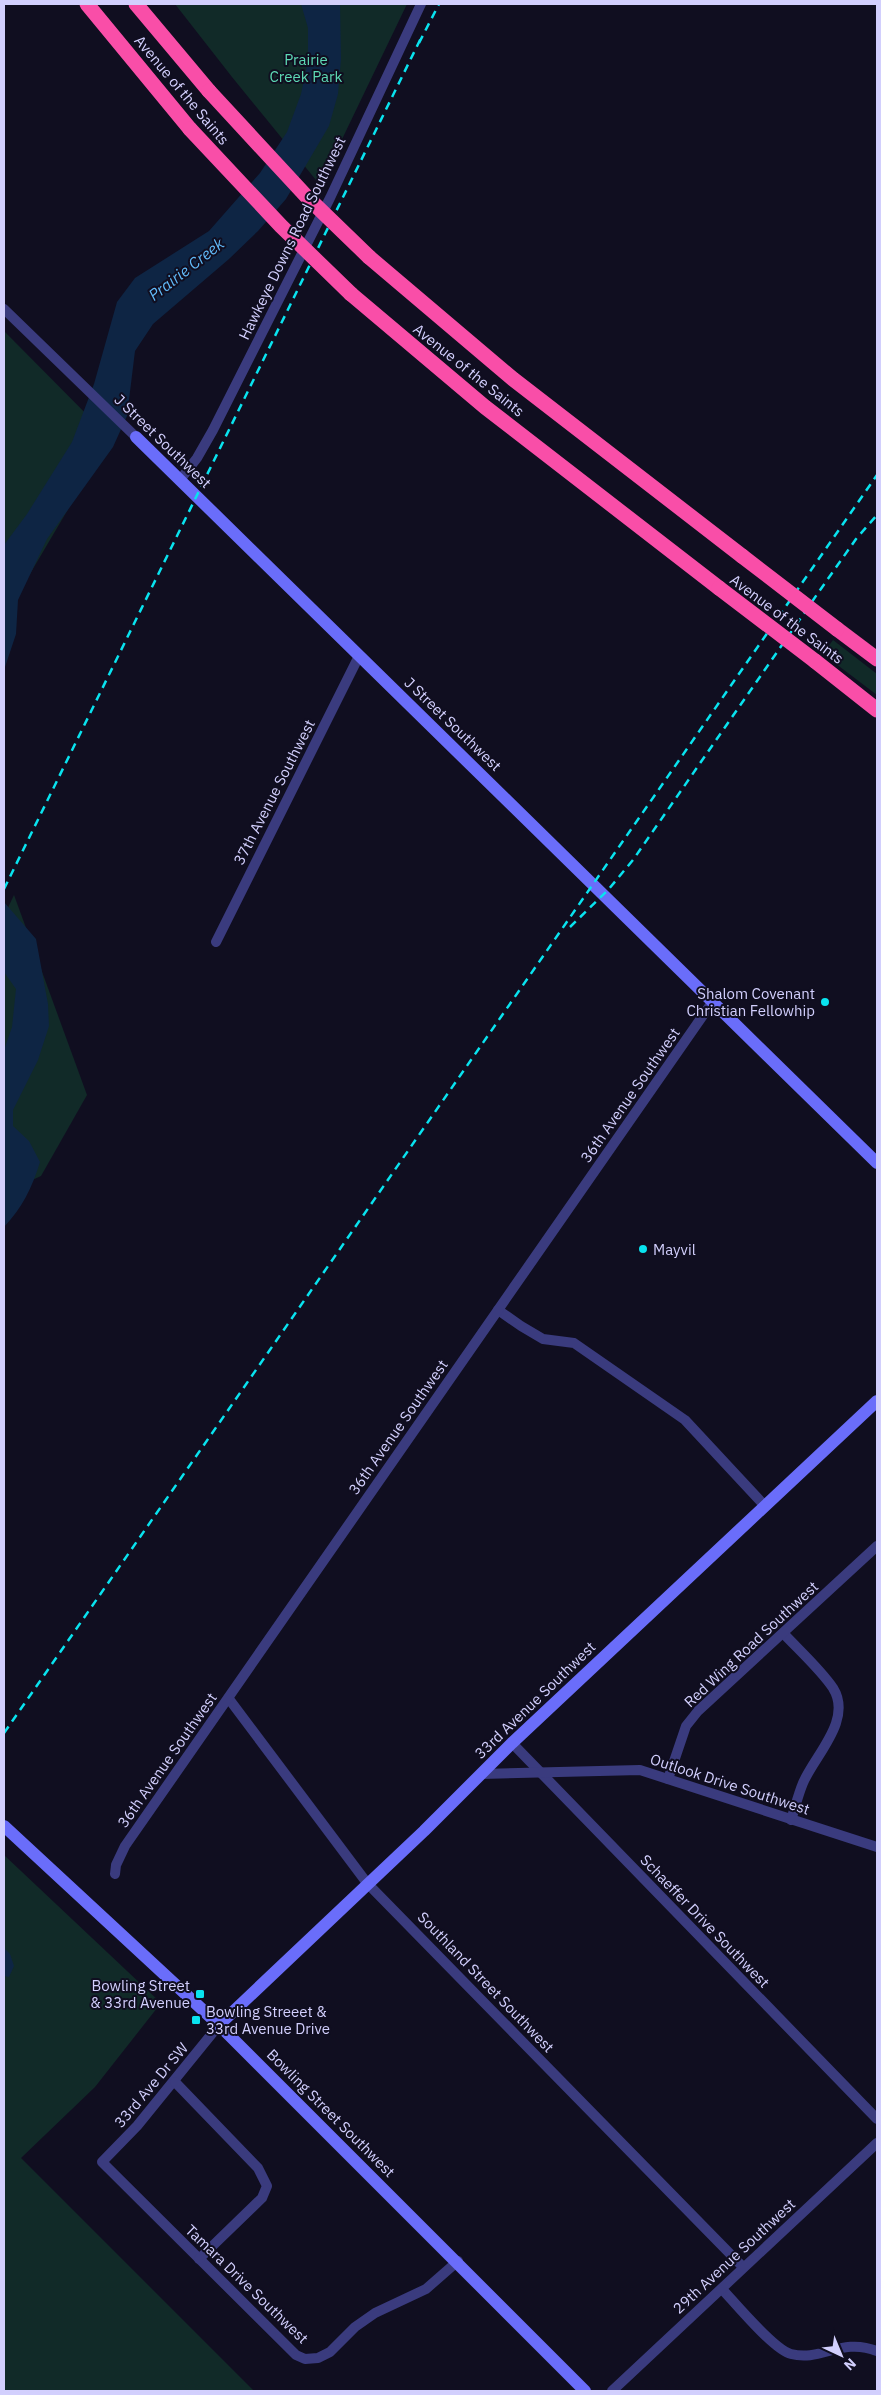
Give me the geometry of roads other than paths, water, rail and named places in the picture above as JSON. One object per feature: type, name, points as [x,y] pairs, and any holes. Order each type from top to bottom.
[{"type":"highway","name":"Avenue of the Saints","points":[[87,4],[190,129],[281,226],[351,294],[485,408],[877,710]]},
{"type":"highway","name":"Avenue of the Saints","points":[[136,4],[209,91],[301,191],[369,257],[512,379],[877,659]]},
{"type":"highway","points":[[828,672],[877,722]]},
{"type":"street","name":"Hawkeye Downs Road Southwest","points":[[180,480],[197,458],[213,430],[330,198],[421,4]]},
{"type":"street","name":"J Street Southwest","points":[[4,309],[877,1163]]},
{"type":"street","name":"37th Avenue Southwest","points":[[216,942],[359,656]]},
{"type":"street","name":"36th Avenue Southwest","points":[[115,1874],[116,1865],[125,1846],[713,1002]]},
{"type":"street","points":[[498,1310],[543,1339],[574,1343],[686,1420],[765,1506]]},
{"type":"street","name":"33rd Avenue Southwest","points":[[219,2025],[424,1831],[512,1743],[877,1401]]},
{"type":"street","name":"Red Wing Road Southwest","points":[[668,1779],[686,1726],[876,1550]]},
{"type":"street","points":[[784,1634],[834,1689],[838,1704],[838,1718],[830,1736],[803,1782],[791,1820]]},
{"type":"street","name":"Southland Street Southwest","points":[[229,1699],[367,1883],[744,2267]]},
{"type":"street","name":"Schaeffer Drive Southwest","points":[[512,1743],[877,2120]]},
{"type":"street","name":"Outlook Drive Southwest","points":[[481,1774],[640,1770],[877,1847]]},
{"type":"street","name":"Bowling Street Southwest","points":[[4,1826],[219,2025],[458,2261],[585,2391]]},
{"type":"street","name":"33rd Ave Dr SW","points":[[102,2162],[137,2126],[175,2082],[219,2025]]},
{"type":"street","points":[[175,2082],[258,2168],[267,2186],[262,2198],[199,2259]]},
{"type":"street","name":"29th Avenue Southwest","points":[[612,2391],[877,2143]]},
{"type":"street","name":"Tamara Drive Southwest","points":[[102,2162],[296,2355],[305,2359],[318,2358],[330,2352],[355,2327],[375,2312],[426,2289],[458,2261]]},
{"type":"street","points":[[722,2289],[776,2346],[790,2354],[805,2355],[849,2346],[864,2346],[877,2351]]},
{"type":"water","name":"Prairie Creek","points":[[301,4],[340,4],[341,59],[338,94],[329,126],[286,199],[258,231],[229,259],[153,324],[135,351],[127,416],[113,447],[47,539],[18,600],[16,634],[4,670],[4,545],[27,514],[72,442],[94,384],[117,302],[135,278],[209,231],[260,173],[287,132],[301,94],[308,60],[308,28]]},
{"type":"water","points":[[4,902],[36,939],[48,1004],[49,1026],[38,1060],[13,1110],[13,1126],[29,1141],[40,1162],[26,1197],[4,1227],[4,1050],[12,1027],[16,989],[4,972]]},
{"type":"water","points":[[4,1948],[10,1954],[14,1966],[9,1977],[4,1976]]},
{"type":"railway","points":[[419,43],[439,4]]},
{"type":"railway","points":[[4,889],[421,38]]},
{"type":"railway","points":[[4,1733],[877,475]]},
{"type":"railway","points":[[570,927],[608,890],[633,860],[856,539],[877,515]]},
{"type":"place","name":"Shalom Covenant Christian Fellowhip","points":[[825,1002]]},
{"type":"place","name":"Mayvil","points":[[643,1249]]},
{"type":"place","name":"Bowling Street & 33rd Avenue","points":[[200,1994]]},
{"type":"place","name":"Bowling Streeet & 33rd Avenue Drive","points":[[196,2020]]},
{"type":"park label","name":"Prairie Creek Park","points":[[306,68]]}]
